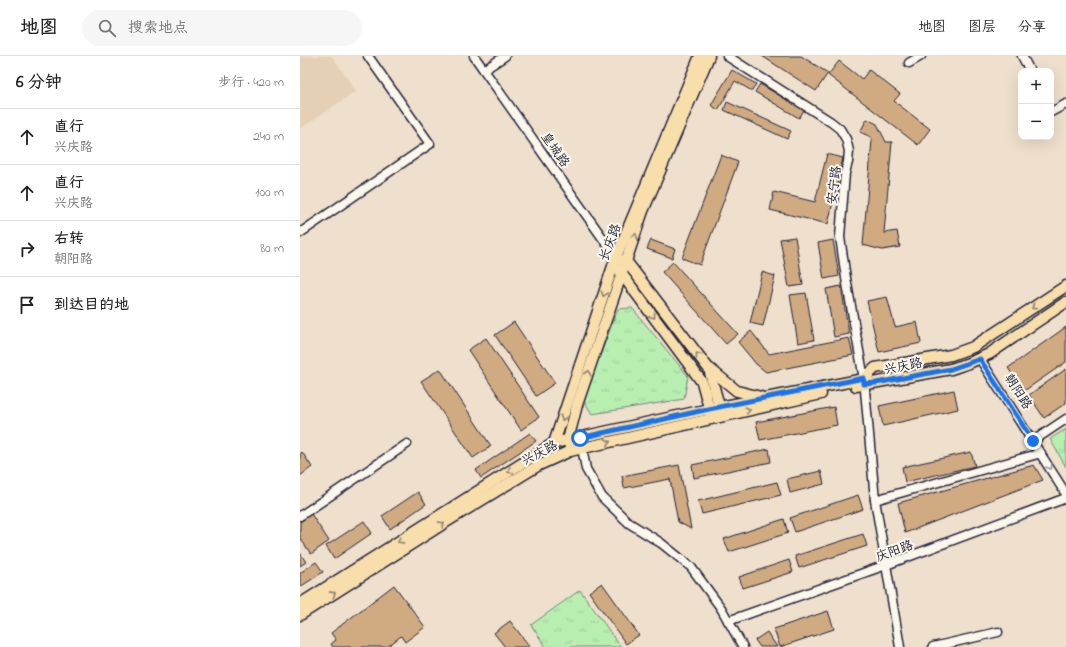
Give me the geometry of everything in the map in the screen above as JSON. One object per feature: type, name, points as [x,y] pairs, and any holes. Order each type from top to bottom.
[{"type":"main road","name":"长庆路","points":[[554,443],[621,259],[700,56]]},
{"type":"main road","points":[[570,451],[568,440],[577,405],[621,273],[621,259],[709,56]]},
{"type":"main road","name":"皇城路","points":[[621,259],[709,369],[716,413]]},
{"type":"main road","points":[[621,273],[702,382],[716,413]]},
{"type":"main road","name":"兴庆路","points":[[554,443],[716,413],[864,381],[875,368],[951,354],[973,347],[1066,286]]},
{"type":"main road","name":"兴庆路","points":[[300,616],[446,522],[539,465],[570,451],[716,413],[765,398],[864,381],[876,383],[951,369],[981,358],[1066,302]]},
{"type":"main road","points":[[709,369],[737,391],[765,398]]},
{"type":"main road","points":[[300,604],[554,443],[558,456]]},
{"type":"street","points":[[300,233],[430,144],[368,56]]},
{"type":"street","name":"皇城路","points":[[474,56],[621,259]]},
{"type":"street","points":[[484,70],[505,56]]},
{"type":"street","name":"安宁路","points":[[727,56],[831,122],[840,129],[846,139],[849,151],[848,162],[844,173],[840,237],[864,381],[875,500],[900,647]]},
{"type":"street","points":[[909,63],[922,56]]},
{"type":"street","points":[[1022,56],[1028,68]]},
{"type":"street","points":[[1054,110],[1066,104]]},
{"type":"street","name":"朝阳路","points":[[981,358],[1034,440],[1066,494]]},
{"type":"street","points":[[1034,440],[1066,419]]},
{"type":"street","points":[[580,438],[586,469],[602,497],[629,523],[661,543],[691,567],[721,608],[743,647]]},
{"type":"street","points":[[300,516],[407,444]]},
{"type":"street","points":[[875,500],[1041,453]]},
{"type":"street","name":"庆阳路","points":[[728,621],[886,565],[1066,498]]},
{"type":"street","points":[[933,647],[998,632]]},
{"type":"shaded area","points":[[300,56],[332,56],[356,91],[300,129]]},
{"type":"green space","points":[[632,308],[688,376],[684,399],[592,414],[583,399],[618,309]]},
{"type":"green space","points":[[1066,429],[1066,467],[1050,439]]},
{"type":"green space","points":[[580,590],[621,647],[546,647],[531,625]]},
{"type":"building","points":[[762,56],[801,56],[828,73],[816,91]]},
{"type":"building","points":[[839,61],[862,79],[869,70],[900,94],[894,101],[930,129],[918,145],[828,75]]},
{"type":"building","points":[[732,70],[756,84],[752,91],[735,81],[718,110],[711,105]]},
{"type":"building","points":[[760,84],[804,110],[799,118],[755,92]]},
{"type":"building","points":[[727,102],[791,131],[787,139],[724,110]]},
{"type":"building","points":[[867,119],[877,124],[886,142],[892,142],[884,233],[897,231],[900,247],[882,250],[863,245],[872,140],[871,137],[860,132]]},
{"type":"building","points":[[827,154],[843,158],[828,224],[770,210],[774,192],[815,202]]},
{"type":"building","points":[[721,155],[738,162],[700,265],[682,258]]},
{"type":"building","points":[[795,237],[803,285],[789,287],[780,239]]},
{"type":"building","points":[[651,240],[675,249],[672,258],[647,249]]},
{"type":"building","points":[[833,240],[839,276],[824,279],[818,243]]},
{"type":"building","points":[[673,262],[738,334],[726,344],[662,272]]},
{"type":"building","points":[[762,272],[775,276],[763,326],[750,323]]},
{"type":"building","points":[[841,286],[849,334],[834,337],[826,289]]},
{"type":"building","points":[[806,293],[814,340],[798,343],[790,295]]},
{"type":"building","points":[[887,297],[895,327],[917,322],[921,343],[879,352],[867,301]]},
{"type":"building","points":[[514,322],[555,383],[536,396],[495,335]]},
{"type":"building","points":[[1066,327],[1066,362],[1024,391],[1008,368]]},
{"type":"building","points":[[751,331],[769,354],[849,338],[853,355],[766,372],[756,364],[738,342]]},
{"type":"building","points":[[486,338],[539,417],[521,430],[468,350]]},
{"type":"building","points":[[440,369],[491,446],[473,458],[421,381]]},
{"type":"building","points":[[1066,369],[1066,403],[1044,418],[1029,395]]},
{"type":"building","points":[[954,390],[958,409],[883,426],[879,406]]},
{"type":"building","points":[[834,407],[837,425],[760,440],[756,422]]},
{"type":"building","points":[[530,433],[536,441],[481,478],[476,470]]},
{"type":"building","points":[[769,449],[771,462],[694,478],[692,465]]},
{"type":"building","points":[[302,452],[312,467],[300,476],[300,454]]},
{"type":"building","points":[[971,452],[975,466],[905,482],[902,467]]},
{"type":"building","points":[[679,465],[691,529],[678,522],[670,479],[624,488],[622,476]]},
{"type":"building","points":[[1034,465],[1043,480],[905,533],[898,503]]},
{"type":"building","points":[[821,471],[824,484],[790,493],[787,479]]},
{"type":"building","points":[[777,482],[781,495],[702,514],[698,501]]},
{"type":"building","points":[[418,492],[426,504],[390,529],[382,516]]},
{"type":"building","points":[[858,495],[863,509],[795,532],[790,518]]},
{"type":"building","points":[[311,514],[329,541],[311,554],[300,538],[300,522]]},
{"type":"building","points":[[784,519],[788,533],[729,552],[724,539]]},
{"type":"building","points":[[364,521],[372,533],[334,559],[326,546]]},
{"type":"building","points":[[863,534],[867,546],[799,568],[795,556]]},
{"type":"building","points":[[300,553],[306,562],[300,566]]},
{"type":"building","points":[[789,560],[793,572],[743,588],[739,577]]},
{"type":"building","points":[[316,562],[323,572],[300,587],[300,573]]},
{"type":"building","points":[[602,583],[639,635],[626,644],[589,592]]},
{"type":"building","points":[[394,585],[425,627],[405,642],[401,636],[387,647],[333,647],[331,644],[336,640],[331,633]]},
{"type":"building","points":[[828,611],[834,629],[780,647],[774,629]]},
{"type":"building","points":[[510,621],[530,647],[505,647],[494,633]]},
{"type":"building","points":[[767,632],[777,647],[760,647],[755,640]]},
{"type":"route","points":[[580,438],[709,409],[864,378],[864,384],[876,383],[951,369],[980,359],[1033,441]]}]
